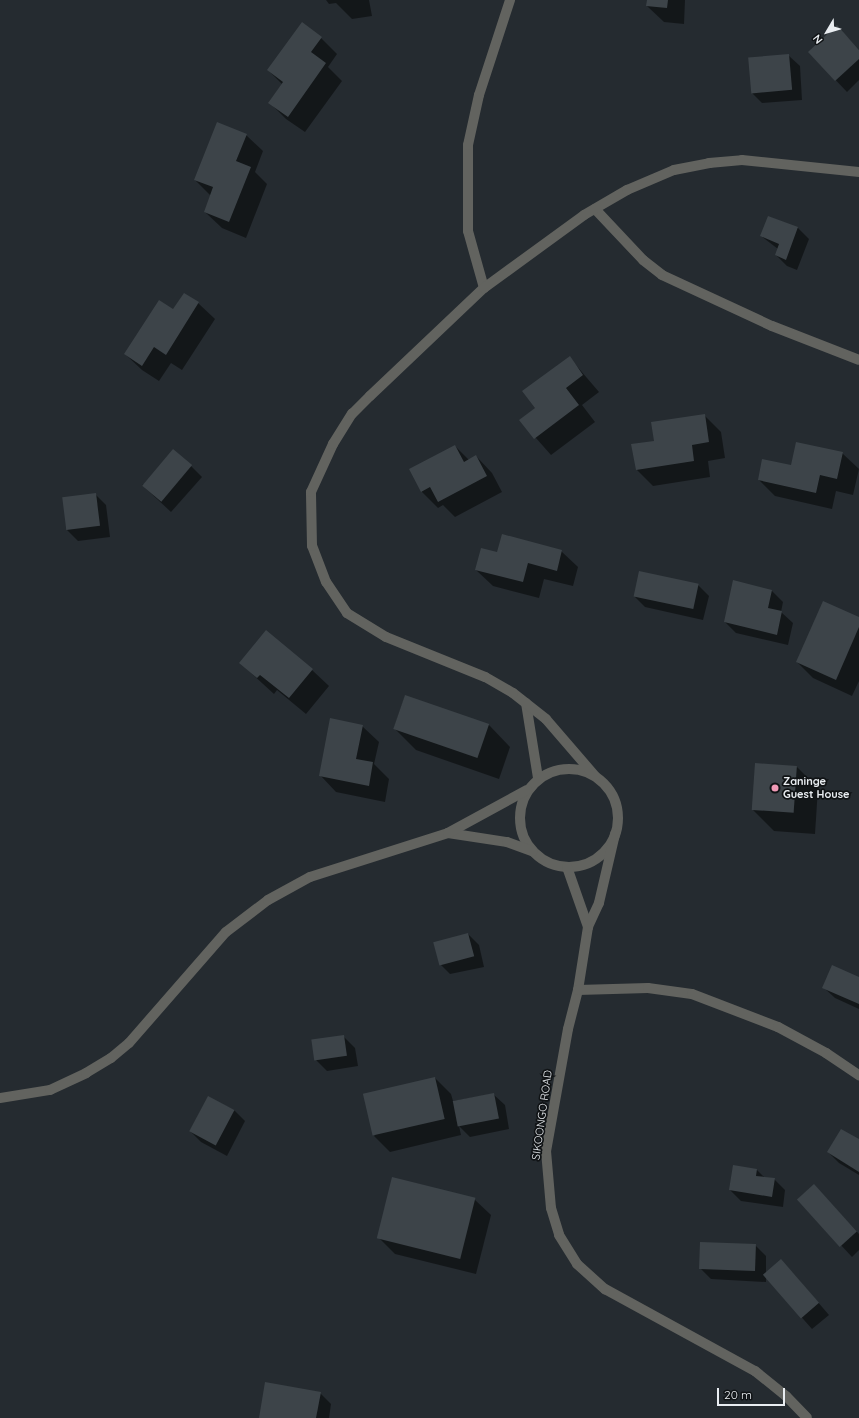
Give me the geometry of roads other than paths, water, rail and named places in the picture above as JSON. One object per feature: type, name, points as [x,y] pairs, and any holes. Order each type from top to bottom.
[{"type":"street","points":[[484,288],[468,231],[468,146],[479,95],[510,0]]},
{"type":"street","points":[[588,927],[599,904],[618,818],[615,801],[607,786],[596,776],[546,719],[526,703],[485,677],[386,637],[346,613],[326,582],[312,546],[311,492],[333,444],[352,414],[484,288],[595,209],[627,190],[674,170],[709,163],[750,160],[859,172]]},
{"type":"street","points":[[595,209],[643,260],[662,274],[772,326],[859,360]]},
{"type":"street","points":[[526,703],[538,778]]},
{"type":"street","points":[[532,851],[523,837],[519,821],[520,805],[527,790],[538,778],[552,771],[566,768],[582,770],[596,776]]},
{"type":"street","points":[[0,1098],[50,1090],[86,1073],[111,1058],[129,1043],[226,932],[268,900],[310,877],[448,833],[527,790]]},
{"type":"street","points":[[448,833],[506,842],[532,851],[548,862],[567,867],[582,866],[597,859],[608,848],[615,834]]},
{"type":"street","points":[[567,867],[588,927]]},
{"type":"street","name":"SIKOONGO ROAD","points":[[588,927],[578,990],[568,1030],[546,1152],[551,1208],[559,1235],[577,1264],[605,1289],[755,1371],[786,1396],[806,1418]]},
{"type":"street","points":[[578,990],[648,988],[692,994],[778,1027],[826,1053],[859,1075]]},
{"type":"place","name":"Zaninge Guest House","points":[[775,788]]}]
